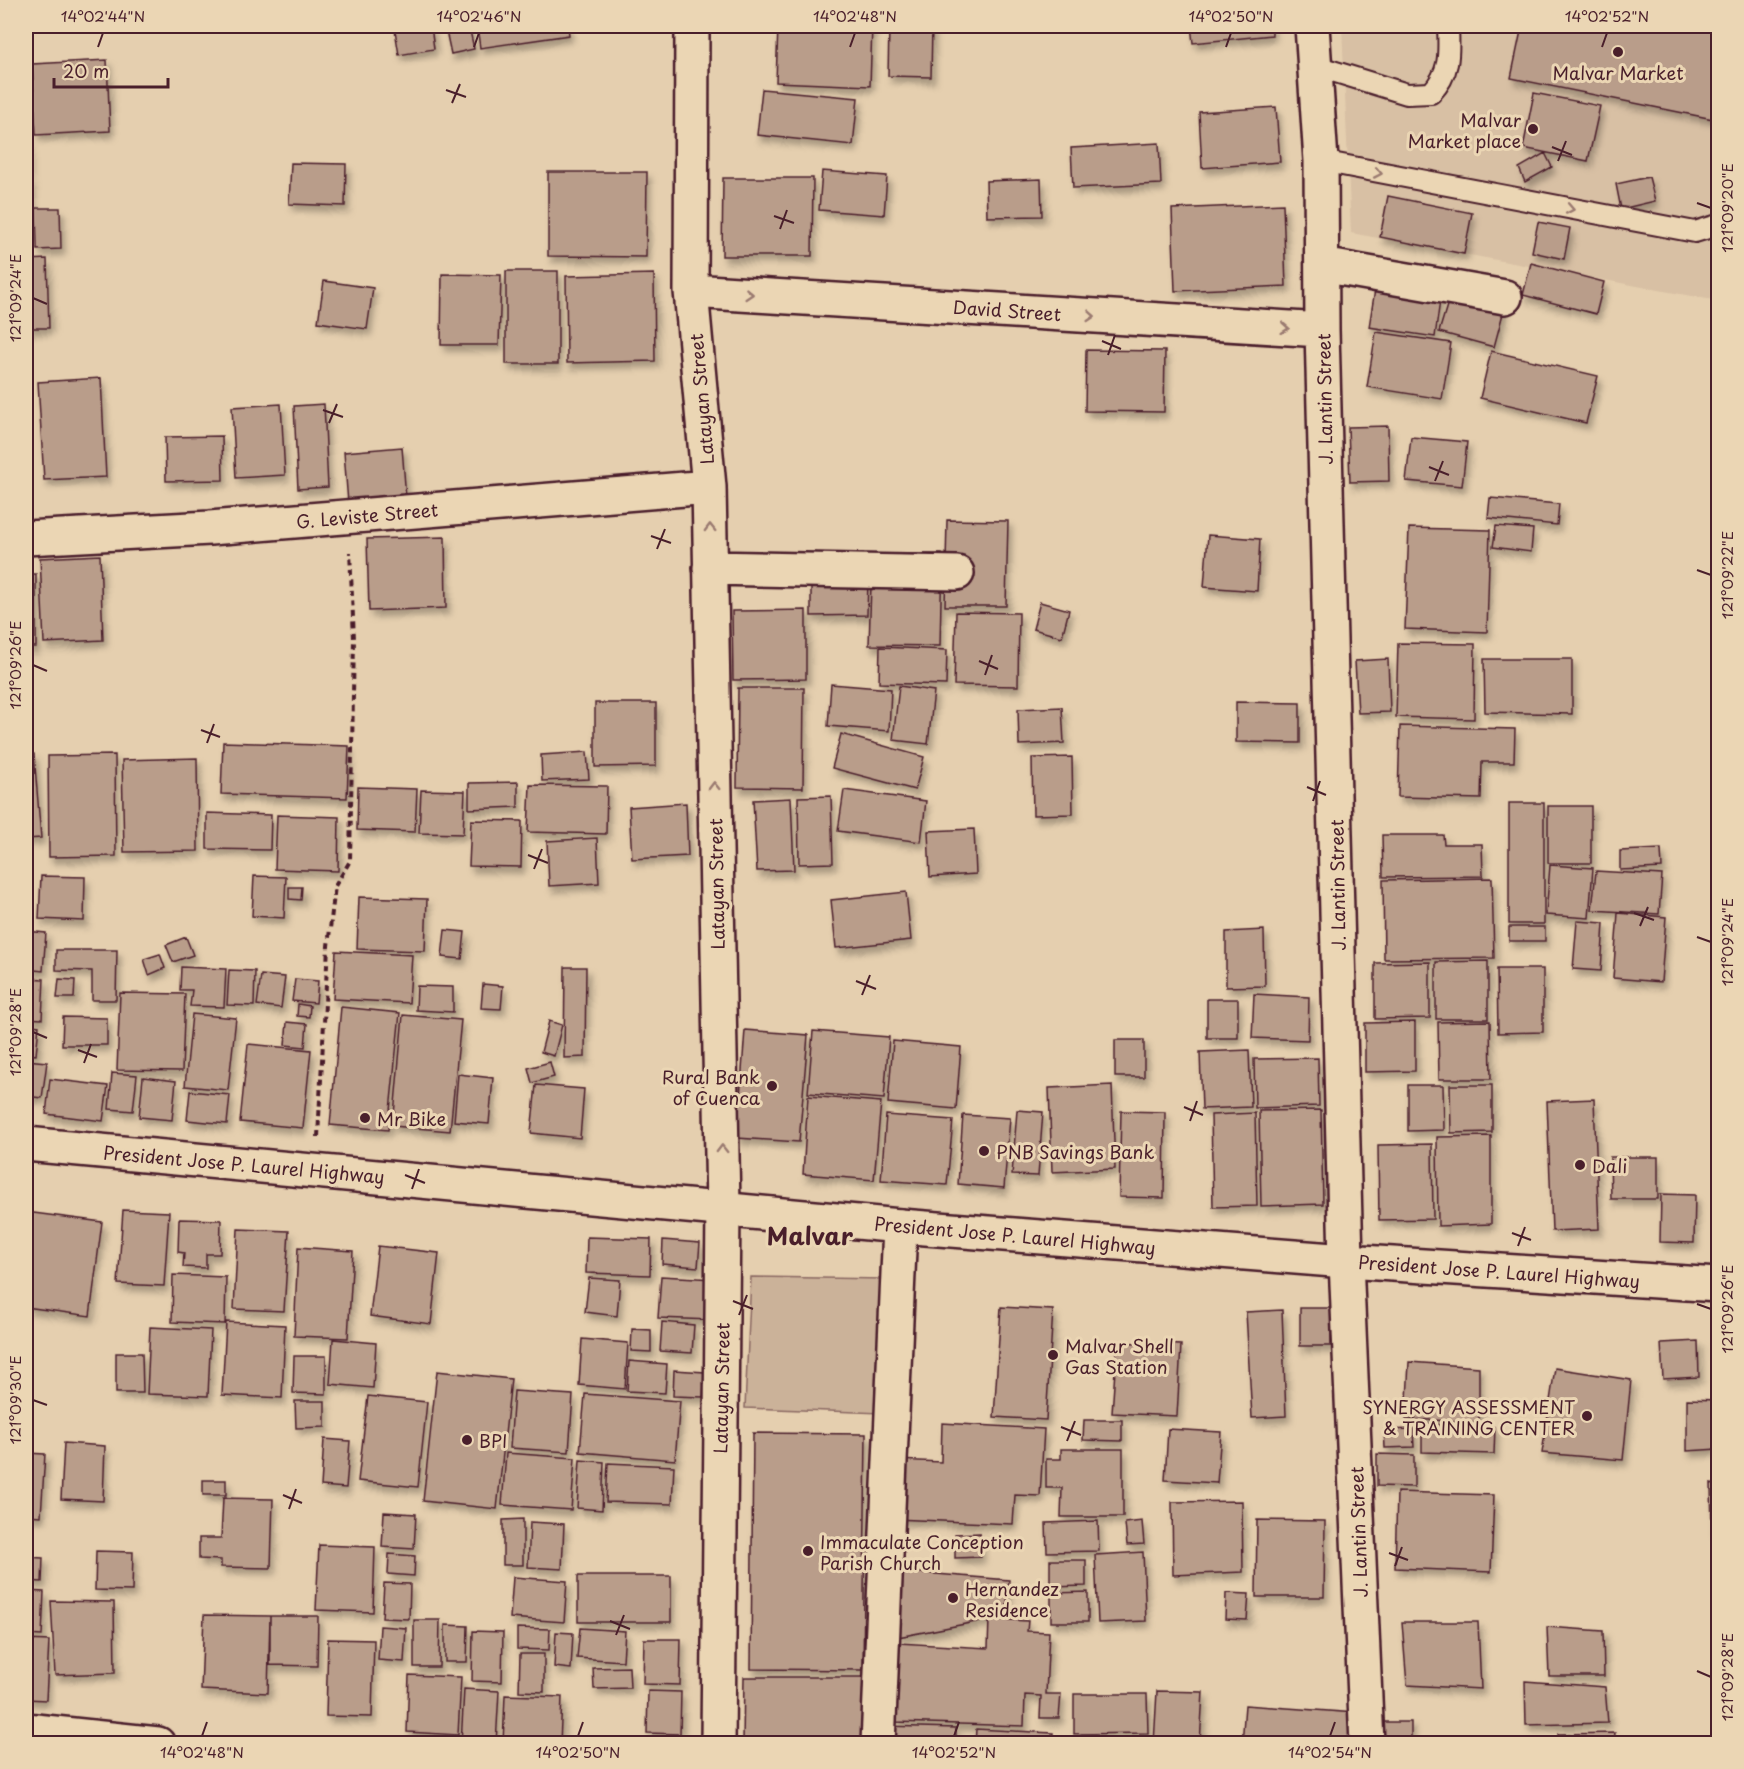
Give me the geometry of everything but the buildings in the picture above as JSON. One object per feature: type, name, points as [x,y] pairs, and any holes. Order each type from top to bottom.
[{"type":"main road","name":"Latayan Street","points":[[692,26],[691,291],[709,487],[723,1208],[718,1743]]},
{"type":"main road","name":"J. Lantin Street","points":[[1312,26],[1321,161],[1322,330],[1347,1261],[1367,1743]]},
{"type":"main road","points":[[1322,265],[1505,297]]},
{"type":"main road","name":"David Street","points":[[691,291],[1322,330]]},
{"type":"main road","name":"G. Leviste Street","points":[[26,538],[210,528],[709,487]]},
{"type":"main road","points":[[710,568],[957,573]]},
{"type":"main road","name":"President Jose P. Laurel Highway","points":[[26,1144],[900,1226],[1347,1261],[1719,1286]]},
{"type":"main road","points":[[878,1743],[900,1226]]},
{"type":"main road","points":[[26,1730],[158,1743]]},
{"type":"lane","points":[[1313,65],[1407,94],[1431,93],[1443,79],[1449,52],[1448,26]]},
{"type":"lane","points":[[1321,161],[1695,232],[1719,225]]},
{"type":"path","points":[[316,1170],[335,886],[350,861],[354,639],[349,517]]},
{"type":"shaded area","name":"Malvar Market place","points":[[1342,26],[1718,26],[1718,301],[1351,233]]},
{"type":"shaded area","points":[[751,1277],[885,1279],[882,1413],[745,1408]]},
{"type":"place","name":"Malvar Market","points":[[1618,52]]},
{"type":"place","name":"Malvar Market place","points":[[1533,129]]},
{"type":"place","name":"Rural Bank of Cuenca","points":[[772,1086]]},
{"type":"place","name":"Mr Bike","points":[[365,1118]]},
{"type":"place","name":"PNB Savings Bank","points":[[984,1151]]},
{"type":"place","name":"Dali","points":[[1580,1165]]},
{"type":"place","name":"Malvar Shell Gas Station","points":[[1053,1355]]},
{"type":"place","name":"SYNERGY ASSESSMENT & TRAINING CENTER","points":[[1587,1416]]},
{"type":"place","name":"BPI","points":[[467,1440]]},
{"type":"place","name":"Immaculate Conception Parish Church","points":[[808,1551]]},
{"type":"place","name":"Hernandez Residence","points":[[953,1598]]},
{"type":"district","name":"Malvar","points":[[810,1235]]}]
